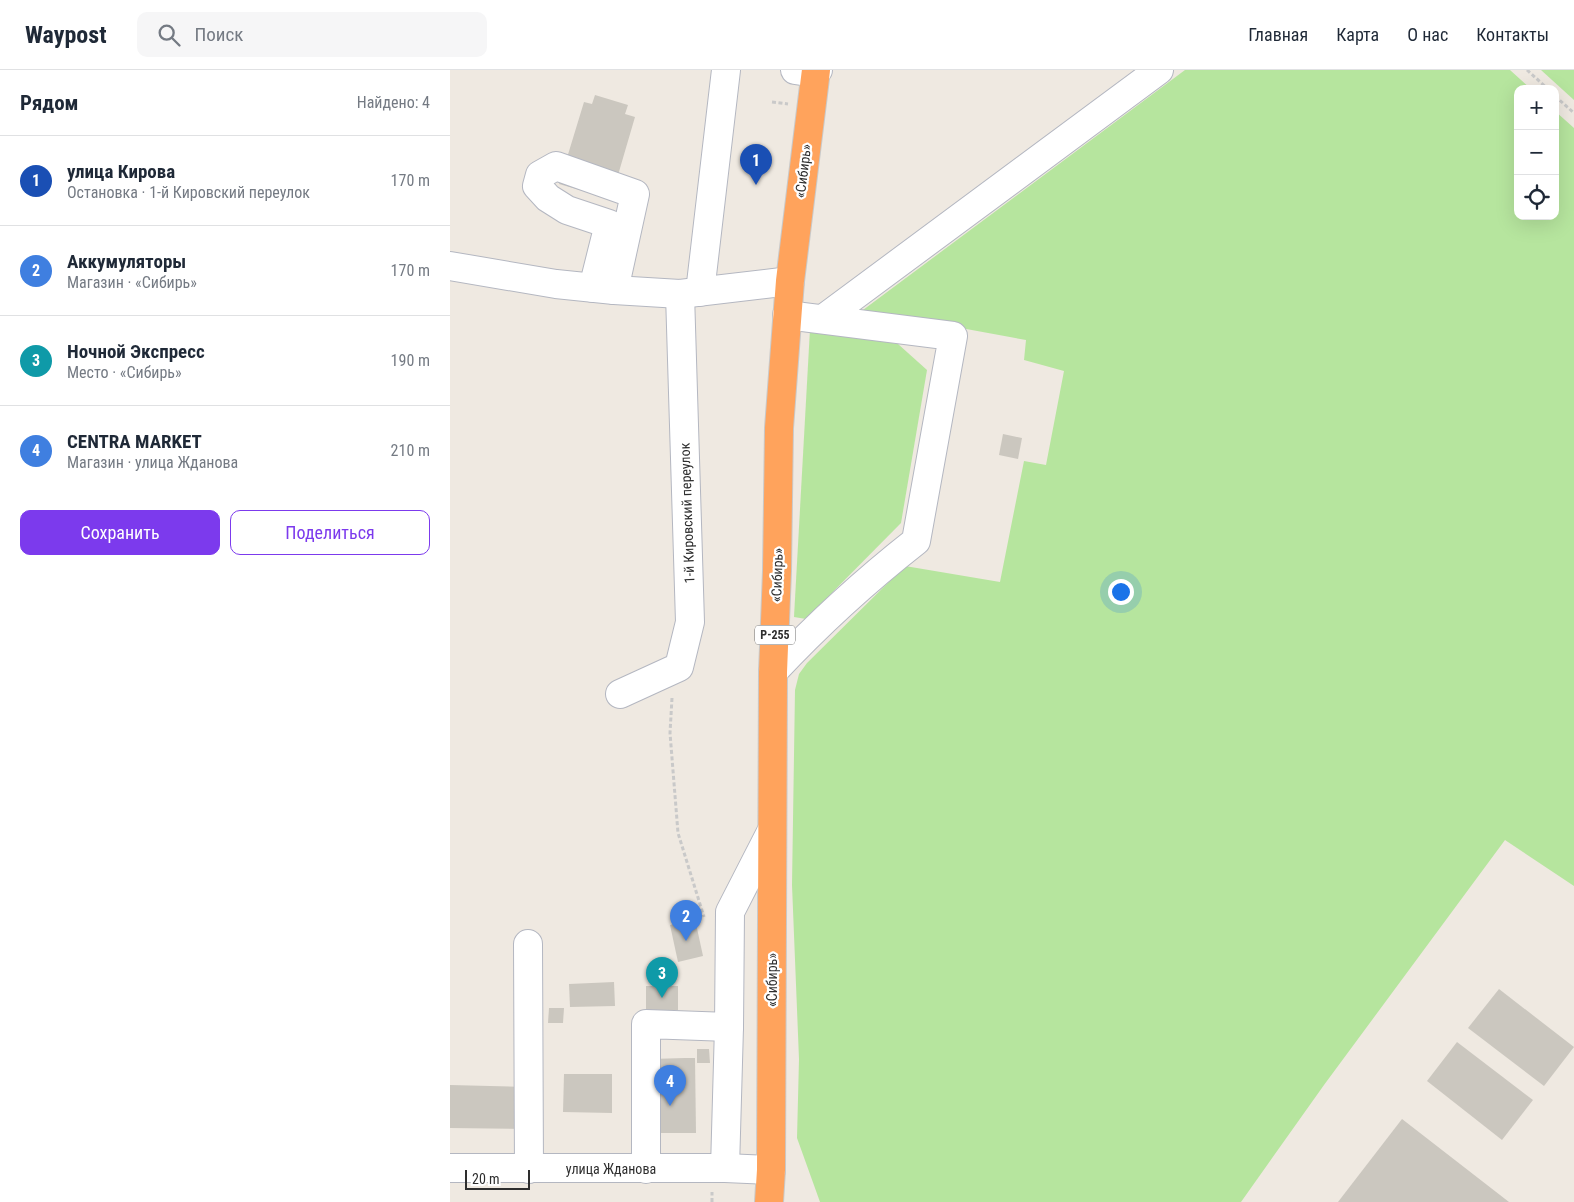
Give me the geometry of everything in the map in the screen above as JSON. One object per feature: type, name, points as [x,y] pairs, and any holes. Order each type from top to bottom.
[{"type":"highway","name":"«Сибирь»","points":[[769,1202],[771,1170],[773,672],[777,571],[779,428],[790,281],[811,71]]},
{"type":"street","name":"1-й Кировский переулок","points":[[675,668],[679,667],[690,622],[690,293],[726,70]]},
{"type":"street","points":[[823,319],[1160,70]]},
{"type":"street","points":[[556,166],[635,194],[603,289],[610,224],[567,210],[548,198],[537,186],[540,175],[556,166]]},
{"type":"street","points":[[450,266],[556,284],[603,289],[690,293],[790,281]]},
{"type":"street","points":[[773,672],[802,641],[876,572],[916,541],[953,336],[787,315]]},
{"type":"street","points":[[620,694],[675,668]]},
{"type":"street","points":[[725,1168],[730,912],[772,830]]},
{"type":"street","points":[[528,944],[528,1169]]},
{"type":"street","points":[[646,1169],[646,1024],[729,1027]]},
{"type":"street","name":"улица Жданова","points":[[450,1168],[725,1168],[771,1170]]},
{"type":"path","points":[[1527,70],[1544,85]]},
{"type":"path","points":[[1559,100],[1574,113]]},
{"type":"path","points":[[675,668],[670,733],[678,833],[706,925]]},
{"type":"green space","points":[[1185,70],[1510,70],[1527,85],[1514,85],[1514,220],[1559,220],[1559,115],[1574,128],[1574,886],[1505,840],[1324,1085],[1241,1202],[820,1202],[797,1138],[799,1059],[792,885],[795,690],[799,674],[807,663],[905,566],[1000,582],[1024,461],[1046,465],[1064,371],[1024,360],[1026,340],[863,310]]},
{"type":"green space","points":[[1541,70],[1574,70],[1574,100],[1559,85]]},
{"type":"green space","points":[[810,329],[898,344],[927,370],[901,523],[806,619],[794,617]]},
{"type":"building","points":[[595,95],[628,105],[625,114],[635,117],[611,199],[559,184],[584,102],[592,104]]},
{"type":"building","points":[[1003,434],[1022,438],[1018,459],[999,455]]},
{"type":"building","points":[[695,919],[703,956],[678,962],[670,925]]},
{"type":"building","points":[[614,982],[615,1006],[570,1007],[569,984]]},
{"type":"building","points":[[646,986],[678,986],[678,1010],[646,1010]]},
{"type":"building","points":[[1499,989],[1574,1047],[1544,1086],[1468,1028]]},
{"type":"building","points":[[549,1008],[564,1008],[563,1023],[548,1023]]},
{"type":"building","points":[[1457,1042],[1533,1100],[1502,1140],[1427,1081]]},
{"type":"building","points":[[697,1049],[709,1049],[710,1063],[697,1063]]},
{"type":"building","points":[[695,1058],[696,1133],[652,1133],[651,1059]]},
{"type":"building","points":[[564,1074],[612,1074],[612,1113],[563,1112]]},
{"type":"building","points":[[450,1085],[528,1087],[527,1129],[450,1128]]},
{"type":"building","points":[[1402,1119],[1509,1202],[1338,1202]]},
{"type":"place","name":"улица Кирова","points":[[756,185]]},
{"type":"place","name":"Аккумуляторы","points":[[686,941]]},
{"type":"place","name":"Ночной Экспресс","points":[[662,998]]},
{"type":"place","name":"CENTRA MARKET","points":[[670,1106]]}]
